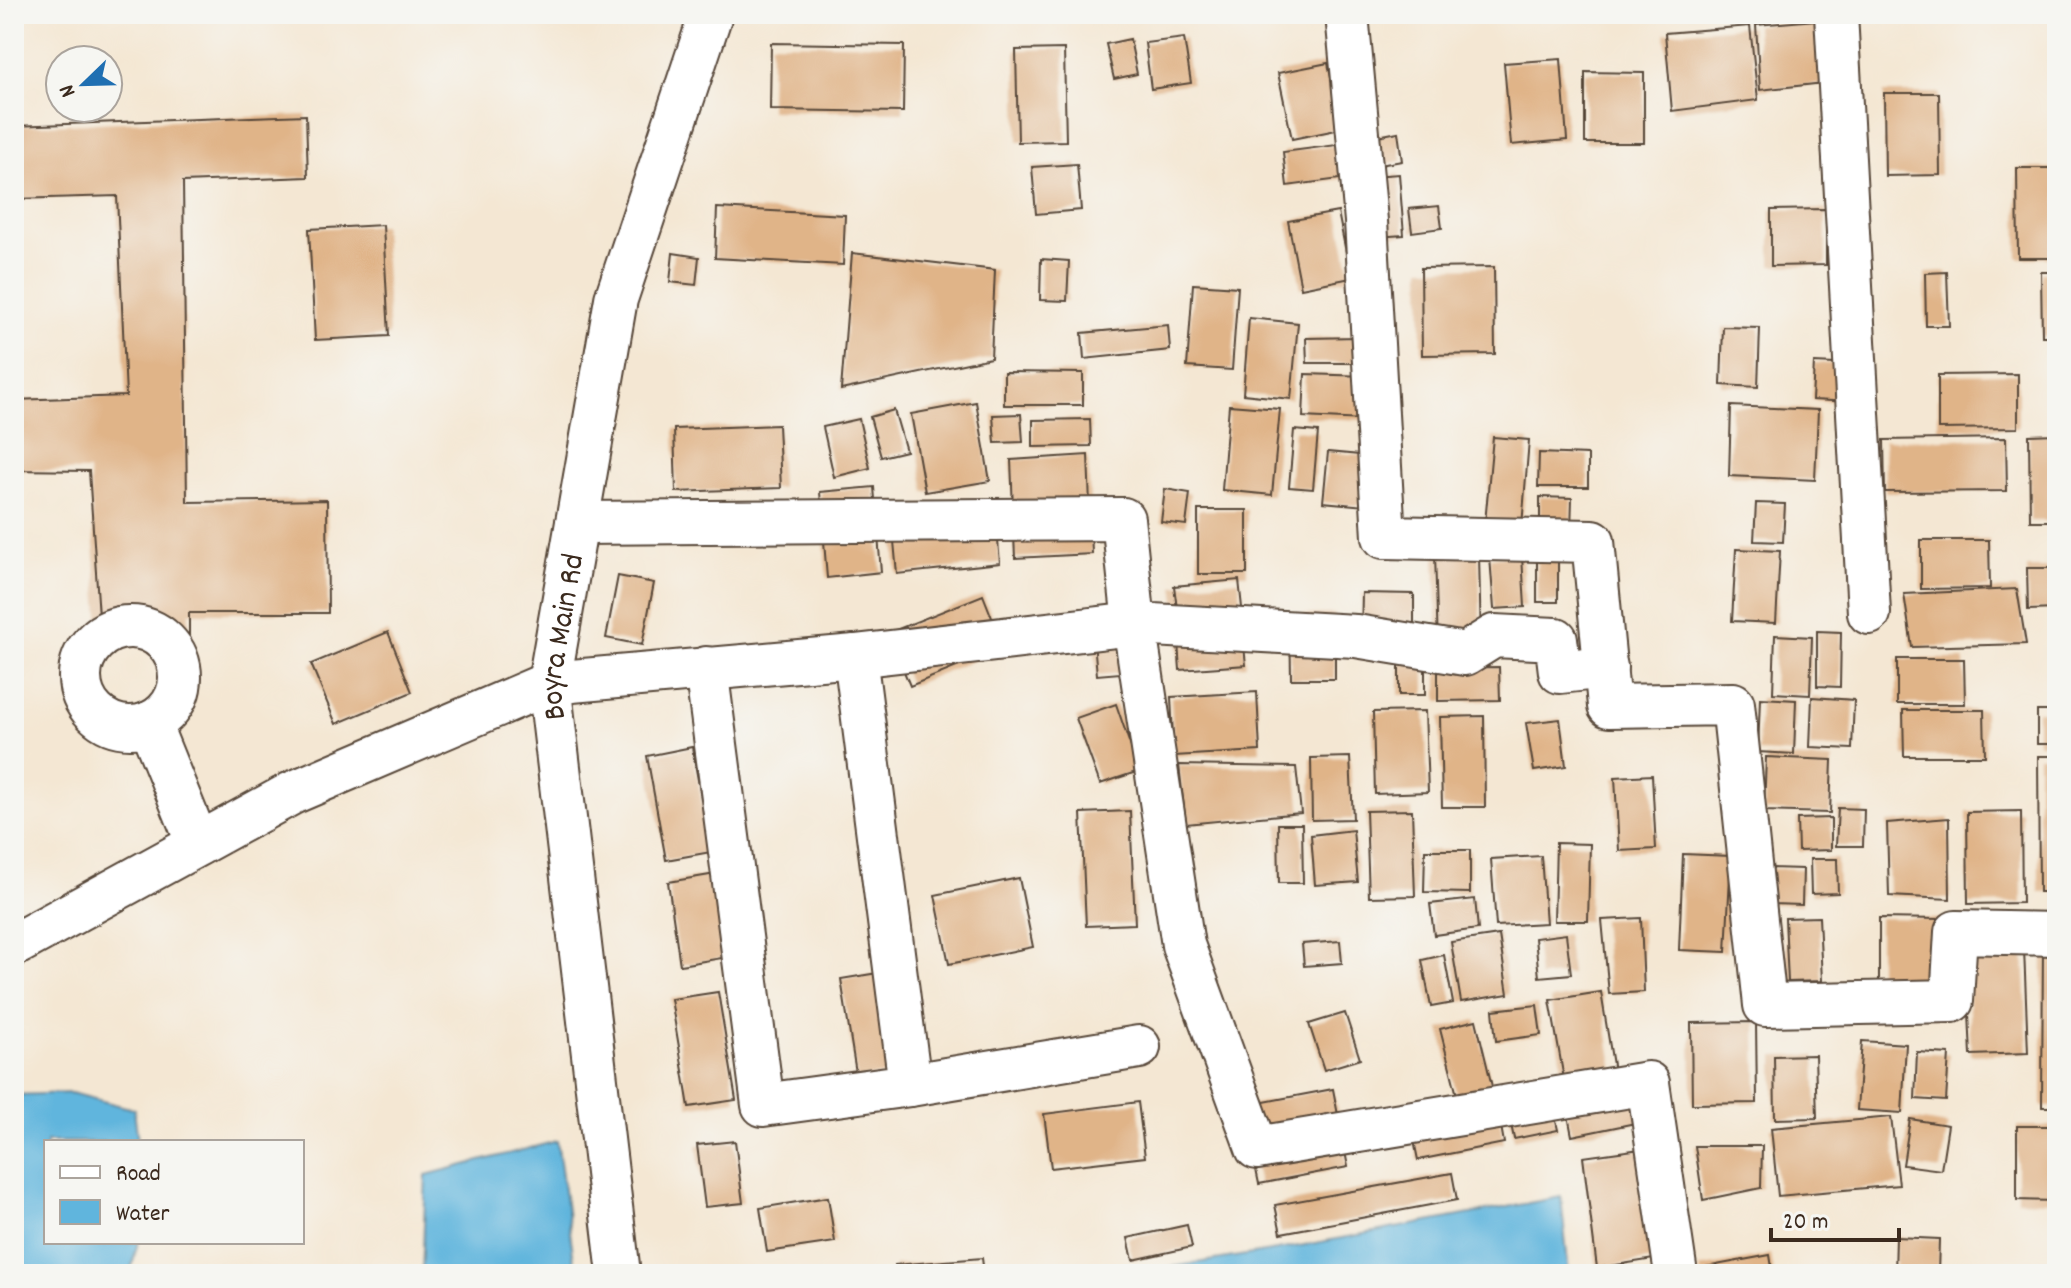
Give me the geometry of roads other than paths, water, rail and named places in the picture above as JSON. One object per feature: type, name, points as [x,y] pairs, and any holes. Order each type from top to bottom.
[{"type":"street","name":"Boyra Main Rd","points":[[619,1274],[549,683],[616,299],[711,14]]},
{"type":"street","points":[[1347,14],[1366,221],[1384,537],[1593,541],[1609,706],[1733,704],[1765,1005],[1952,1001],[1956,932],[2057,934]]},
{"type":"street","points":[[1836,14],[1869,613]]},
{"type":"street","points":[[577,523],[1123,519],[1134,624],[1183,945],[1257,1148],[1648,1083],[1676,1274]]},
{"type":"street","points":[[14,945],[292,793],[549,683],[855,656],[1134,624],[1356,636],[1465,654],[1494,636],[1556,639],[1560,672],[1606,667]]},
{"type":"street","points":[[855,656],[910,1085]]},
{"type":"street","points":[[706,668],[763,1105],[910,1085],[1139,1047]]},
{"type":"street","points":[[149,723],[198,844]]},
{"type":"water","points":[[71,1093],[134,1109],[138,1140],[44,1140],[44,1244],[138,1244],[130,1274],[14,1274],[14,1095]]},
{"type":"water","points":[[557,1141],[576,1274],[422,1274],[426,1175]]},
{"type":"water","points":[[1561,1197],[1569,1274],[1129,1274],[1283,1249]]}]
